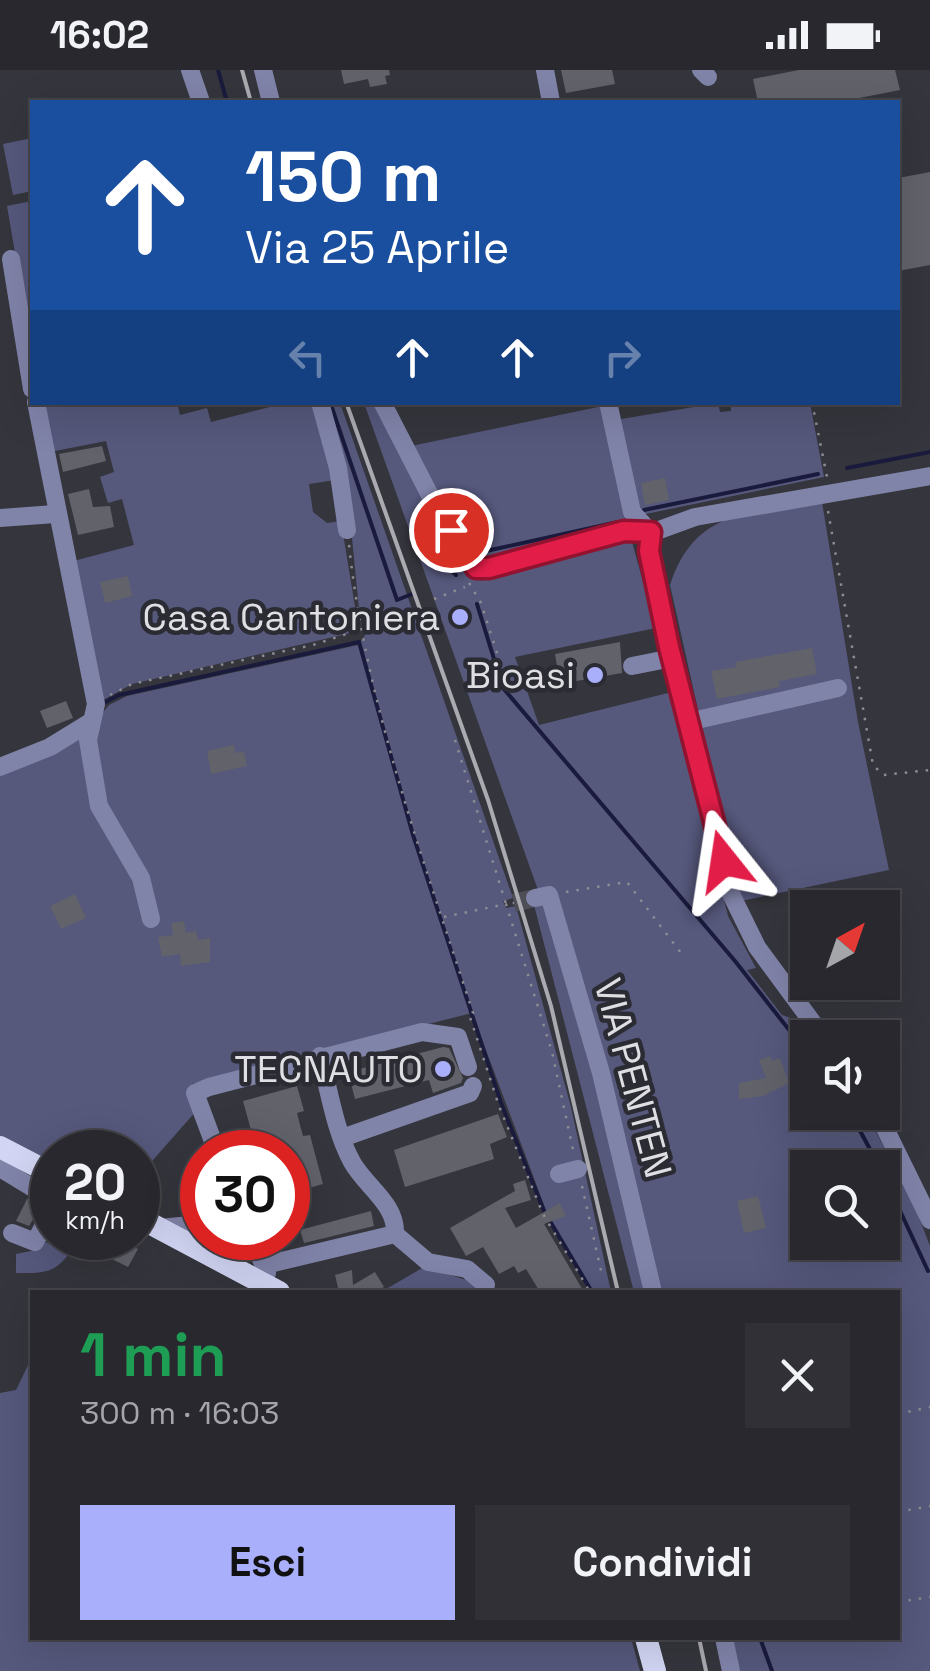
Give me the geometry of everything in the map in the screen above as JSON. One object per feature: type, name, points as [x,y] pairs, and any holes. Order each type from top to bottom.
[{"type":"main road","points":[[0,1147],[30,1171]]},
{"type":"main road","points":[[235,1260],[272,1282]]},
{"type":"main road","points":[[647,1640],[655,1671]]},
{"type":"street","points":[[190,70],[199,100]]},
{"type":"street","points":[[263,70],[270,100]]},
{"type":"street","points":[[546,70],[551,100]]},
{"type":"street","points":[[11,259],[30,377]]},
{"type":"street","points":[[37,405],[55,514],[96,704],[83,733],[99,806],[141,878],[151,919]]},
{"type":"street","points":[[321,405],[335,454],[348,530]]},
{"type":"street","points":[[384,405],[437,509],[476,568],[624,531],[651,532],[682,520],[930,476]]},
{"type":"street","points":[[609,405],[632,512],[651,532],[649,551],[672,658],[740,917],[812,1020]]},
{"type":"street","points":[[0,518],[55,514]]},
{"type":"street","points":[[632,666],[672,658]]},
{"type":"street","points":[[688,722],[838,688]]},
{"type":"street","points":[[0,766],[83,733]]},
{"type":"street","name":"VIA PENTEN","points":[[542,896],[601,1072],[652,1290]]},
{"type":"street","points":[[209,1130],[195,1093],[320,1056],[422,1032],[458,1036],[468,1067]]},
{"type":"street","points":[[320,1056],[352,1164],[387,1206],[396,1223],[395,1234]]},
{"type":"street","points":[[342,1138],[470,1094],[472,1086]]},
{"type":"street","points":[[886,1130],[930,1220]]},
{"type":"street","points":[[559,1174],[578,1169]]},
{"type":"street","points":[[4,1180],[30,1181]]},
{"type":"street","points":[[12,1234],[30,1240]]},
{"type":"street","points":[[272,1282],[395,1234]]},
{"type":"street","points":[[395,1234],[428,1262],[467,1269],[486,1285]]},
{"type":"street","points":[[724,1640],[731,1671]]},
{"type":"path","points":[[813,405],[873,766],[883,775],[930,770]]},
{"type":"path","points":[[348,530],[362,632],[499,1106],[543,1214],[589,1290]]},
{"type":"path","points":[[434,599],[468,586],[481,603],[508,687]]},
{"type":"path","points":[[96,704],[132,684],[362,632],[411,612]]},
{"type":"path","points":[[454,740],[552,1052],[602,1275]]},
{"type":"path","points":[[542,896],[627,882],[684,956]]},
{"type":"path","points":[[442,918],[514,903]]},
{"type":"path","points":[[900,1414],[930,1407]]},
{"type":"path","points":[[900,1512],[930,1506]]},
{"type":"path","points":[[900,1602],[930,1597]]},
{"type":"shaded area","points":[[30,138],[30,191],[13,195],[3,144]]},
{"type":"shaded area","points":[[30,201],[27,323],[7,206]]},
{"type":"shaded area","points":[[39,405],[178,405],[180,415],[207,408],[211,422],[278,405],[317,405],[335,480],[309,484],[313,512],[327,523],[341,521],[359,631],[132,684],[96,704],[66,563],[134,545],[122,499],[108,503],[100,477],[114,472],[106,441],[50,452]]},
{"type":"shaded area","points":[[324,405],[341,405],[513,898],[503,901],[506,908],[516,906],[571,1107],[611,1290],[593,1290],[550,1221],[472,1013],[192,1084],[198,1109],[160,1152],[160,1130],[30,1130],[30,1153],[0,1137],[0,770],[96,721],[109,705],[127,696],[358,645],[368,631],[359,609],[351,528]]},
{"type":"shaded area","points":[[365,405],[378,405],[445,528],[482,581],[523,563],[630,535],[656,628],[515,657],[539,725],[672,692],[728,916],[756,968],[747,970],[782,1015],[797,1020],[790,1020],[790,1130],[875,1130],[886,1150],[790,1150],[790,1260],[900,1260],[900,1177],[930,1246],[930,1671],[735,1671],[727,1640],[900,1640],[900,1290],[656,1290],[538,890]]},
{"type":"shaded area","points":[[706,405],[718,405],[720,412],[731,411],[731,405],[810,405],[824,477],[641,515],[615,420]]},
{"type":"shaded area","points":[[603,406],[630,524],[476,559],[411,446]]},
{"type":"shaded area","points":[[822,502],[858,722],[889,870],[741,901],[670,585],[694,541],[729,518]]},
{"type":"shaded area","points":[[533,901],[549,902],[648,1290],[633,1290]]},
{"type":"shaded area","points":[[30,1251],[30,1260],[64,1260],[39,1273],[16,1273],[16,1254]]},
{"type":"shaded area","points":[[424,1267],[473,1282],[486,1290],[384,1290]]},
{"type":"shaded area","points":[[30,1361],[30,1640],[632,1640],[640,1671],[0,1671],[0,1393],[16,1390]]},
{"type":"building","points":[[341,70],[389,70],[390,75],[385,76],[387,84],[370,87],[368,79],[344,84]]},
{"type":"building","points":[[561,70],[612,70],[615,84],[566,93]]},
{"type":"building","points":[[799,70],[895,70],[900,90],[849,100],[758,100],[753,79]]},
{"type":"building","points":[[930,172],[930,265],[900,271],[900,178]]},
{"type":"building","points":[[102,446],[106,461],[63,472],[59,454]]},
{"type":"building","points":[[665,478],[669,500],[645,505],[641,483]]},
{"type":"building","points":[[89,489],[93,507],[110,506],[114,527],[78,535],[68,494]]},
{"type":"building","points":[[128,576],[132,596],[105,603],[100,582]]},
{"type":"building","points":[[620,642],[622,673],[560,684],[555,654]]},
{"type":"building","points":[[812,648],[817,674],[779,681],[780,687],[717,699],[711,671],[736,667],[735,662]]},
{"type":"building","points":[[66,701],[73,718],[47,728],[40,711]]},
{"type":"building","points":[[234,745],[235,753],[244,751],[247,766],[211,774],[207,751]]},
{"type":"building","points":[[75,894],[86,918],[61,929],[50,906]]},
{"type":"building","points":[[184,921],[186,933],[196,931],[198,940],[210,938],[210,962],[181,966],[180,954],[162,957],[158,937],[173,935],[171,923]]},
{"type":"building","points":[[449,1048],[463,1078],[461,1083],[433,1093],[429,1080],[355,1099],[348,1072]]},
{"type":"building","points":[[770,1056],[772,1061],[780,1058],[789,1083],[763,1096],[739,1099],[739,1083],[766,1078],[759,1060]]},
{"type":"building","points":[[297,1086],[304,1111],[297,1113],[301,1130],[251,1130],[243,1101]]},
{"type":"building","points":[[498,1114],[507,1137],[490,1144],[494,1159],[405,1187],[394,1150]]},
{"type":"building","points":[[310,1135],[323,1184],[310,1188]]},
{"type":"building","points":[[525,1180],[531,1200],[505,1208],[516,1228],[560,1203],[566,1216],[544,1224],[583,1290],[539,1290],[526,1269],[518,1273],[514,1266],[499,1274],[483,1247],[466,1256],[450,1228],[515,1191],[513,1184]]},
{"type":"building","points":[[758,1196],[766,1228],[744,1233],[737,1201]]},
{"type":"building","points":[[30,1199],[29,1226],[16,1221]]},
{"type":"building","points":[[371,1211],[374,1226],[310,1242],[310,1227]]},
{"type":"building","points":[[114,1260],[132,1260],[128,1267]]},
{"type":"building","points":[[352,1270],[353,1285],[375,1272],[384,1287],[339,1290],[335,1275]]},
{"type":"waterway","points":[[218,70],[226,100]]},
{"type":"waterway","points":[[331,405],[397,600],[412,594]]},
{"type":"waterway","points":[[847,468],[930,452]]},
{"type":"waterway","points":[[644,510],[818,474]]},
{"type":"waterway","points":[[477,553],[618,522]]},
{"type":"waterway","points":[[453,572],[456,575]]},
{"type":"waterway","points":[[477,604],[503,688],[790,1031]]},
{"type":"waterway","points":[[100,705],[119,695],[359,642],[413,835],[501,1103],[544,1211],[591,1290]]},
{"type":"waterway","points":[[860,1130],[870,1150]]},
{"type":"waterway","points":[[900,1211],[928,1271]]},
{"type":"waterway","points":[[761,1640],[772,1671]]},
{"type":"tunnel","points":[[514,903],[535,898]]},
{"type":"railway","points":[[242,70],[250,100]]},
{"type":"railway","points":[[347,405],[488,800],[551,1006],[618,1290]]},
{"type":"railway","points":[[699,1640],[706,1671]]},
{"type":"place","name":"Casa Cantoniera","points":[[460,617]]},
{"type":"place","name":"Bioasi","points":[[595,675]]},
{"type":"place","name":"TECNAUTO","points":[[443,1069]]},
{"type":"route","points":[[451,530],[476,568],[489,568],[624,531],[651,532],[649,551],[669,647],[724,861]]}]
